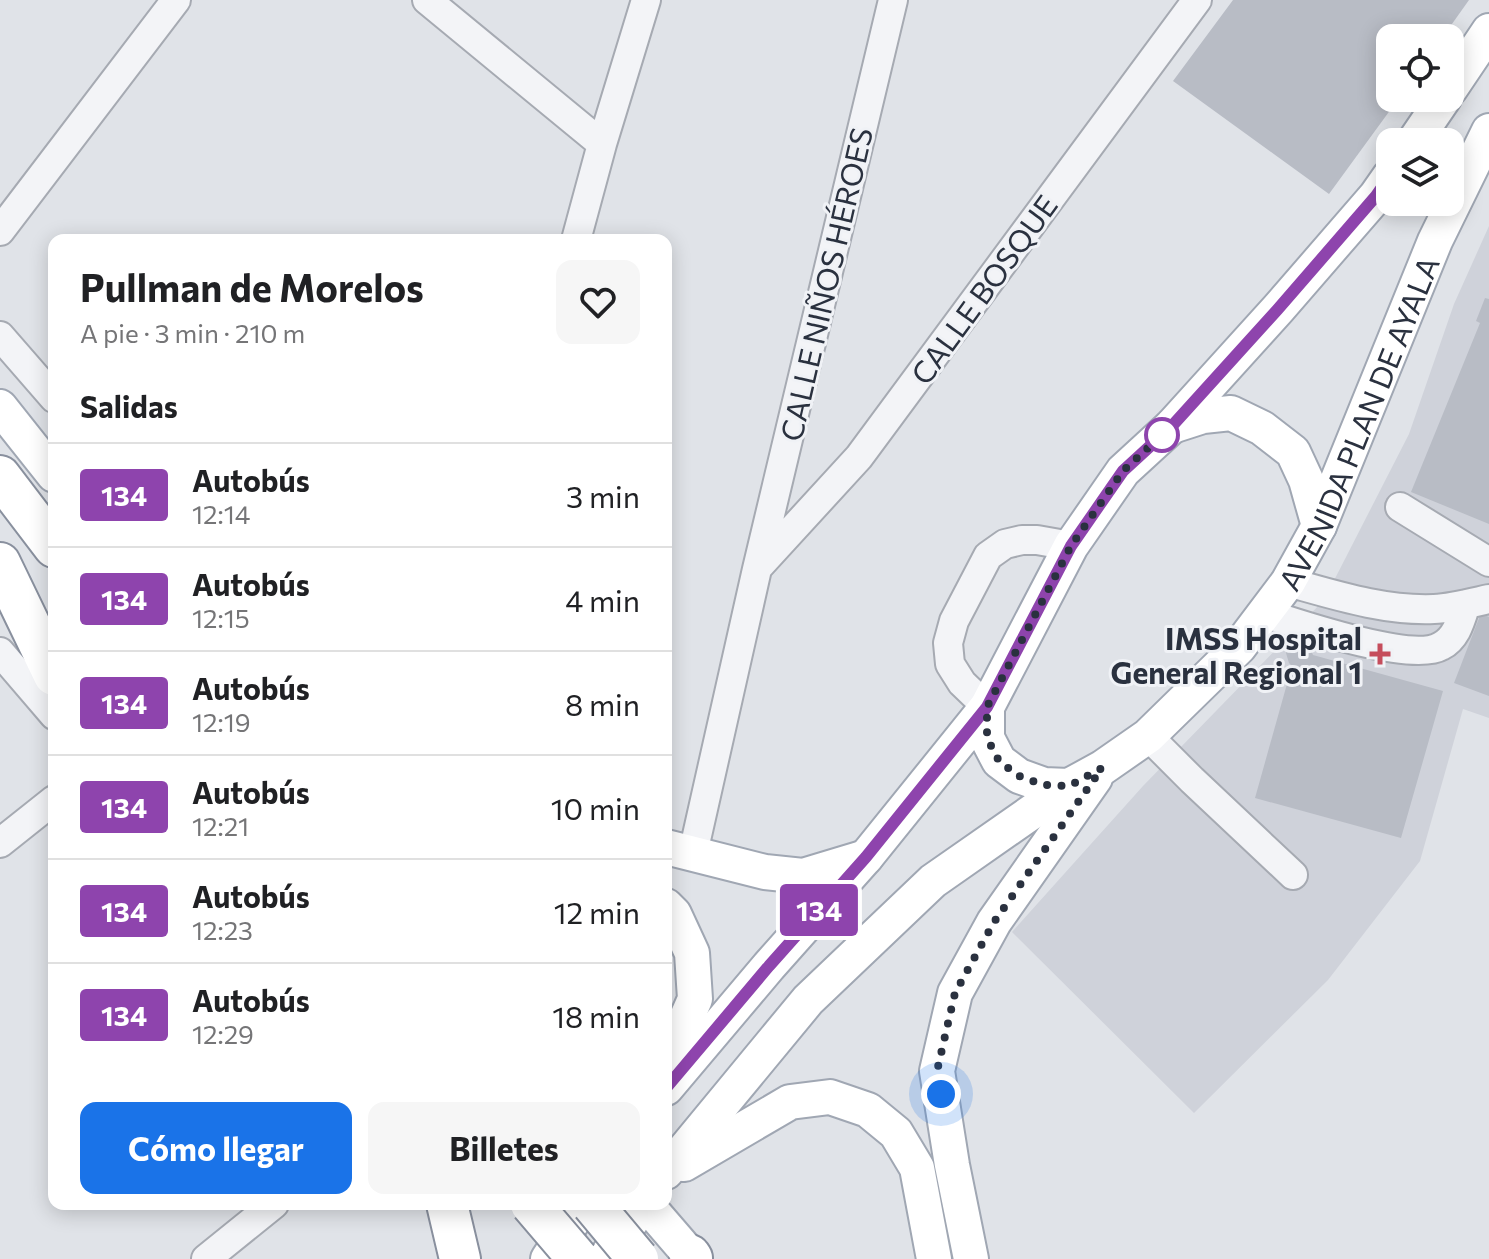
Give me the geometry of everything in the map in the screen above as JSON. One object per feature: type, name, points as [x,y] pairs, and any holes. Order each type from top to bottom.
[{"type":"highway","points":[[0,476],[48,539]]},
{"type":"highway","points":[[0,550],[48,609]]},
{"type":"highway","points":[[0,563],[48,663]]},
{"type":"highway","points":[[448,1210],[460,1259]]},
{"type":"highway","points":[[536,1210],[578,1259]]},
{"type":"highway","points":[[597,1210],[638,1259]]},
{"type":"main road","points":[[1464,68],[1489,31]]},
{"type":"main road","name":"AVENIDA PLAN DE AYALA","points":[[672,1166],[808,1000],[933,881],[1069,786],[1102,768],[1148,736],[1239,647],[1288,582],[1319,526],[1435,241],[1489,131]]},
{"type":"main road","points":[[672,1081],[866,857],[987,707],[1071,546],[1123,471],[1172,426],[1376,196]]},
{"type":"main road","points":[[0,407],[48,467]]},
{"type":"main road","points":[[1172,426],[1203,416],[1231,413],[1262,428],[1293,452],[1306,480],[1319,526]]},
{"type":"main road","points":[[987,707],[987,738],[999,761],[1019,776],[1044,785],[1069,786]]},
{"type":"main road","points":[[971,1259],[937,1071],[955,993],[994,922],[1102,768]]},
{"type":"main road","points":[[681,843],[765,872],[803,876],[866,857]]},
{"type":"main road","points":[[672,912],[692,953],[695,999],[672,1051]]},
{"type":"main road","points":[[672,1170],[790,1102],[830,1097],[868,1110],[896,1133],[917,1168],[934,1259]]},
{"type":"main road","points":[[548,1259],[580,1210]]},
{"type":"main road","points":[[605,1259],[641,1210]]},
{"type":"main road","points":[[650,1210],[692,1257]]},
{"type":"street","points":[[0,231],[176,0]]},
{"type":"street","points":[[427,0],[602,144]]},
{"type":"street","points":[[578,234],[646,0]]},
{"type":"street","name":"CALLE NIÑOS HÉROES","points":[[681,843],[757,569],[893,0]]},
{"type":"street","name":"CALLE BOSQUE","points":[[757,569],[859,457],[1197,0]]},
{"type":"street","points":[[0,336],[48,391]]},
{"type":"street","points":[[1400,507],[1489,562]]},
{"type":"street","points":[[987,707],[962,683],[950,664],[948,643],[954,621],[988,556],[1005,544],[1037,540],[1071,546]]},
{"type":"street","points":[[1288,582],[1345,599],[1400,608],[1435,609],[1477,602]]},
{"type":"street","points":[[1264,613],[1365,643],[1424,651],[1439,648],[1450,640],[1477,602]]},
{"type":"street","points":[[0,652],[48,708]]},
{"type":"street","points":[[1148,736],[1293,875]]},
{"type":"street","points":[[0,843],[48,805]]},
{"type":"street","points":[[206,1259],[267,1210]]},
{"type":"shaded area","name":"IMSS Hospital General Regional 1","points":[[1489,226],[1489,718],[1463,709],[1420,861],[1328,980],[1194,1113],[1012,932],[1143,786],[1324,600],[1409,434],[1454,304]]},
{"type":"building","points":[[1233,0],[1469,0],[1452,24],[1376,24],[1376,112],[1389,112],[1329,194],[1173,81]]},
{"type":"building","points":[[1485,298],[1489,299],[1489,524],[1411,492],[1480,323],[1476,321]]},
{"type":"building","points":[[1481,613],[1489,617],[1489,696],[1454,683]]},
{"type":"building","points":[[1301,640],[1309,645],[1313,655],[1443,691],[1401,838],[1255,798],[1292,666],[1286,653],[1291,643]]},
{"type":"bus line","name":"134","points":[[672,1081],[866,857],[987,707],[1071,546],[1123,471],[1172,426],[1376,196]]},
{"type":"place","name":"IMSS Hospital General Regional 1","points":[[1380,654]]},
{"type":"route","points":[[941,1094],[937,1071],[955,993],[994,922],[1102,768],[1069,786],[1044,785],[1019,776],[999,761],[987,738],[987,707],[1071,546],[1123,471],[1162,435]]}]
